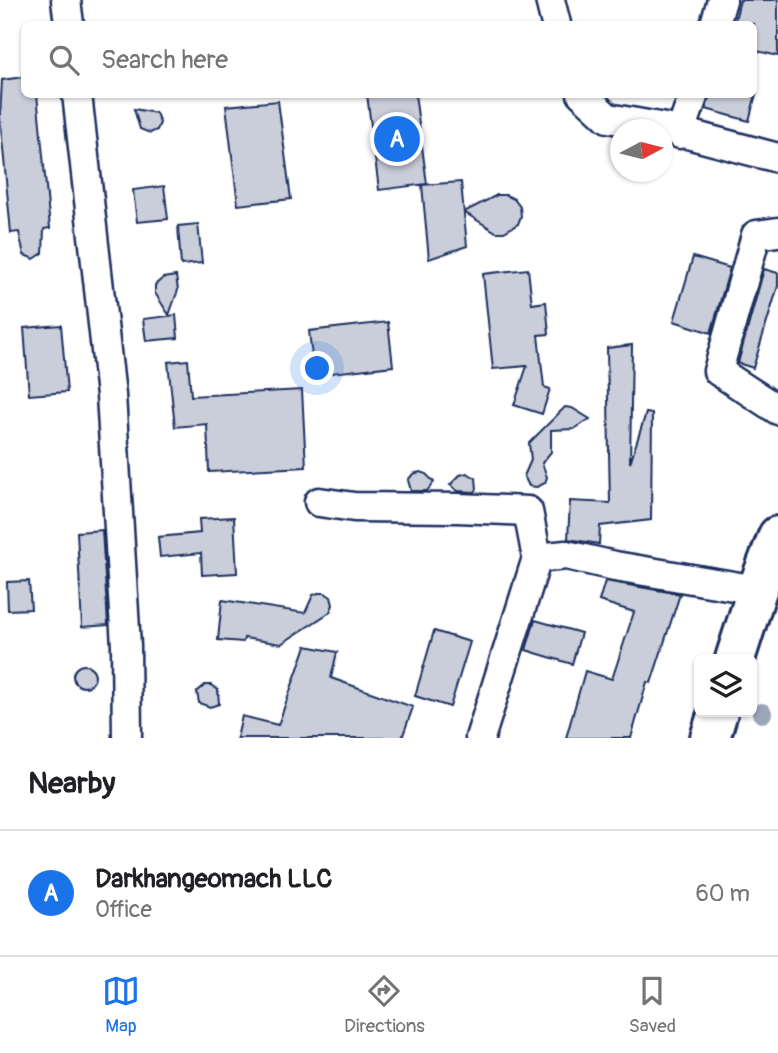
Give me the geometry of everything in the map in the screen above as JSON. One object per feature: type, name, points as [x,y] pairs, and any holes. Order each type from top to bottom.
[{"type":"highway","points":[[737,654],[778,536]]},
{"type":"highway","points":[[710,738],[716,717]]},
{"type":"street","points":[[66,0],[69,21]]},
{"type":"street","points":[[550,0],[555,21]]},
{"type":"street","points":[[716,21],[722,0]]},
{"type":"street","points":[[77,98],[111,395],[126,646],[127,738]]},
{"type":"street","points":[[586,98],[608,118],[664,128],[778,158]]},
{"type":"street","points":[[680,134],[693,98]]},
{"type":"street","points":[[778,232],[757,235],[718,371],[778,410]]},
{"type":"street","points":[[319,502],[354,507],[528,512],[537,558],[480,738]]},
{"type":"street","points":[[537,558],[566,555],[757,590]]},
{"type":"building","points":[[740,0],[778,0],[778,56],[757,51],[757,21],[735,21]]},
{"type":"building","points":[[21,77],[21,98],[37,98],[50,228],[44,229],[43,253],[34,259],[24,255],[19,232],[11,233],[0,117],[2,80]]},
{"type":"building","points":[[368,98],[416,98],[427,184],[379,190]]},
{"type":"building","points":[[709,98],[755,98],[749,121],[706,109]]},
{"type":"building","points":[[278,101],[291,199],[238,205],[226,106]]},
{"type":"building","points":[[134,109],[156,113],[160,123],[157,130],[150,133],[140,129]]},
{"type":"building","points":[[461,182],[467,246],[429,259],[422,185]]},
{"type":"building","points":[[164,186],[168,219],[137,222],[133,190]]},
{"type":"building","points":[[497,195],[514,199],[520,207],[518,224],[504,232],[496,232],[464,212]]},
{"type":"building","points":[[198,224],[202,263],[181,265],[178,226]]},
{"type":"building","points":[[693,257],[730,268],[711,333],[674,321]]},
{"type":"building","points":[[528,269],[532,304],[546,302],[549,334],[538,335],[544,387],[550,389],[542,414],[514,405],[527,366],[493,369],[483,274]]},
{"type":"building","points":[[764,269],[778,273],[778,286],[753,368],[738,363]]},
{"type":"building","points":[[176,276],[178,290],[169,315],[155,293],[155,285],[163,278]]},
{"type":"building","points":[[176,315],[178,338],[146,341],[143,319]]},
{"type":"building","points":[[388,322],[393,366],[314,375],[309,331]]},
{"type":"building","points":[[61,325],[67,392],[29,395],[24,328]]},
{"type":"building","points":[[632,345],[630,463],[646,413],[652,414],[651,520],[600,526],[599,544],[568,539],[570,501],[610,503],[607,348]]},
{"type":"building","points":[[188,360],[191,396],[302,390],[306,467],[209,472],[207,424],[175,427],[168,362]]},
{"type":"building","points":[[565,407],[572,408],[590,419],[574,429],[551,430],[551,452],[542,463],[547,477],[545,483],[537,487],[529,486],[524,476],[531,460],[529,443]]},
{"type":"building","points":[[420,472],[434,482],[427,491],[411,491],[408,480],[413,474]]},
{"type":"building","points":[[467,473],[476,478],[475,492],[458,491],[450,485],[460,475]]},
{"type":"building","points":[[234,517],[237,573],[202,575],[201,553],[160,557],[158,537],[200,533],[199,519]]},
{"type":"building","points":[[102,530],[108,625],[82,627],[77,532]]},
{"type":"building","points":[[29,581],[31,609],[8,610],[7,582]]},
{"type":"building","points":[[605,581],[680,594],[651,683],[647,682],[631,738],[566,738],[585,671],[612,679],[634,612],[599,601]]},
{"type":"building","points":[[318,593],[331,597],[333,605],[330,612],[281,644],[244,638],[243,642],[218,640],[222,600],[305,613],[313,595]]},
{"type":"building","points":[[535,620],[581,633],[572,664],[526,650]]},
{"type":"building","points":[[434,631],[470,642],[450,707],[415,696]]},
{"type":"building","points":[[306,646],[337,652],[331,678],[413,707],[402,738],[237,738],[242,716],[278,725]]},
{"type":"building","points":[[84,665],[92,668],[95,676],[92,684],[84,687],[76,684],[73,676],[76,668]]},
{"type":"building","points":[[205,685],[212,685],[218,690],[219,704],[210,707],[199,703],[197,692]]},
{"type":"place","name":"Darkhangeomach LLC","points":[[397,139]]}]
